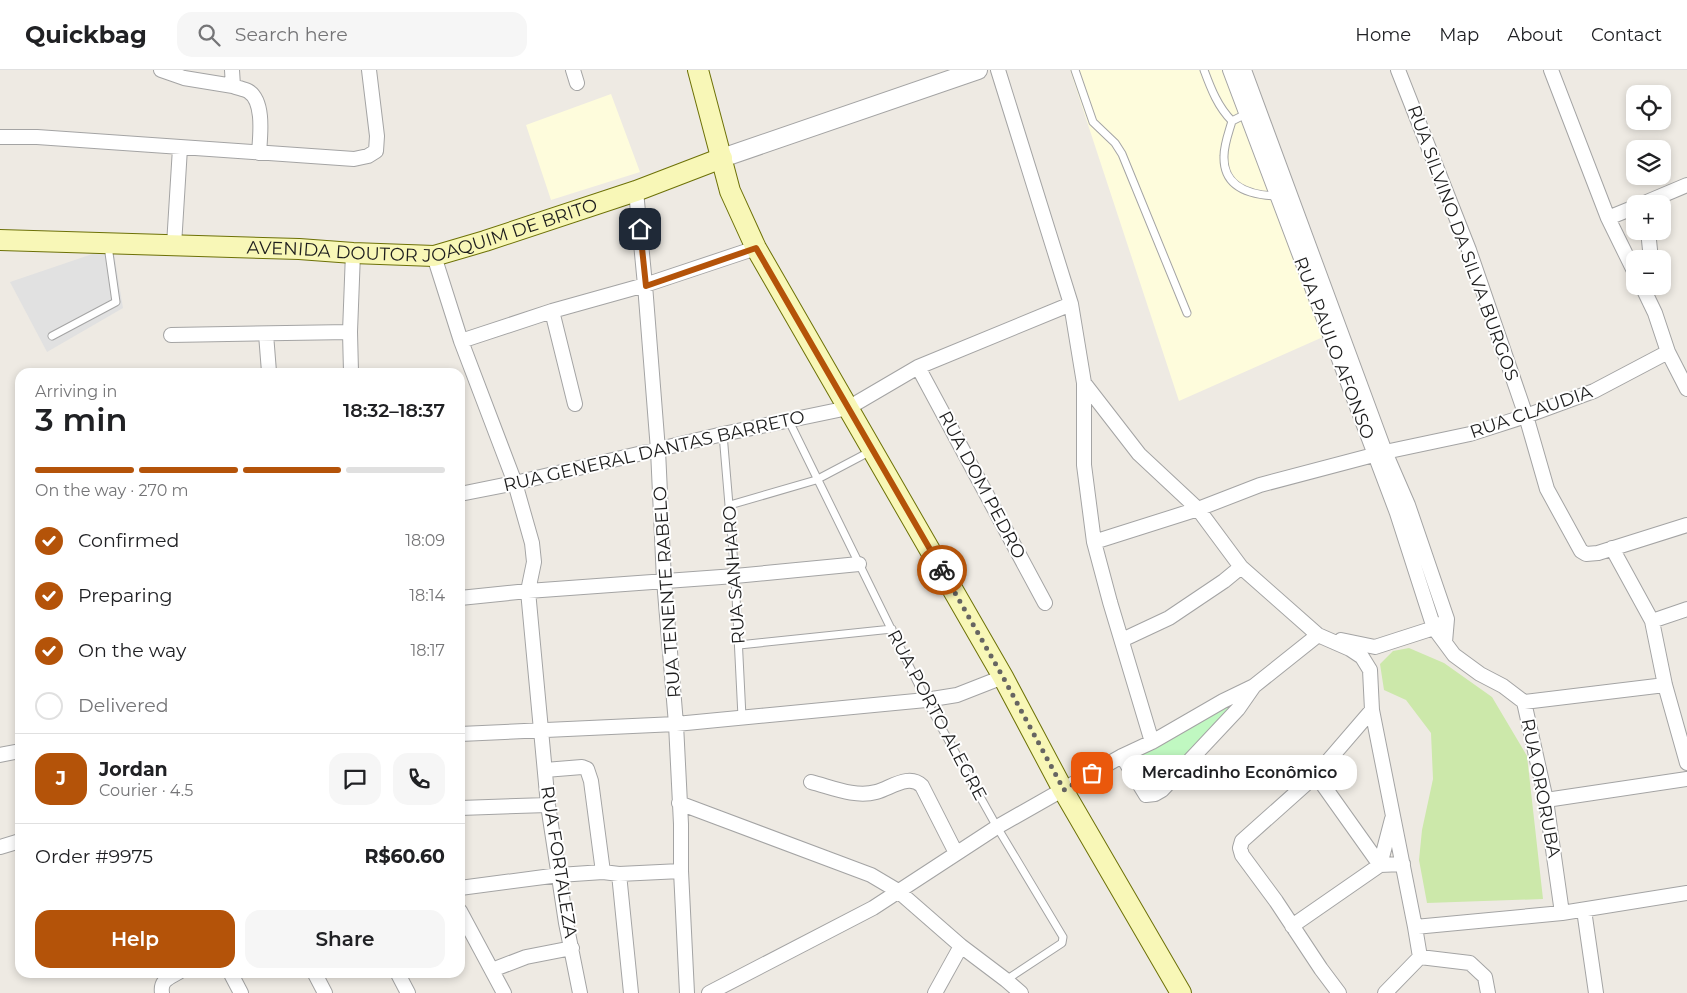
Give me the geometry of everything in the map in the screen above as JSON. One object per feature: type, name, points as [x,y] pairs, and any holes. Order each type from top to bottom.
[{"type":"main road","points":[[698,70],[730,190],[756,248],[1003,677],[1064,790],[1181,993]]},
{"type":"main road","name":"AVENIDA DOUTOR JOAQUIM DE BRITO","points":[[0,240],[298,249],[434,256],[486,241],[636,191],[722,158]]},
{"type":"street","points":[[161,70],[184,78],[233,86],[250,92],[257,102],[261,119],[259,153]]},
{"type":"street","points":[[232,70],[233,86]]},
{"type":"street","points":[[0,137],[36,137],[354,159],[368,156],[376,151],[377,136],[369,70]]},
{"type":"street","points":[[722,158],[978,70]]},
{"type":"street","points":[[998,70],[1071,304],[1084,383],[1084,465],[1094,542],[1152,742]]},
{"type":"street","name":"RUA PAULO AFONSO","points":[[1230,70],[1253,112],[1380,453],[1434,628]]},
{"type":"street","name":"RUA PAULO AFONSO","points":[[1244,70],[1253,112],[1276,196],[1292,219]]},
{"type":"street","name":"RUA SILVINO DA SILVA BURGOS","points":[[1398,70],[1469,250],[1526,416],[1547,489],[1581,551],[1584,554],[1593,554],[1687,525]]},
{"type":"street","points":[[1551,70],[1608,218],[1626,255]]},
{"type":"street","points":[[174,245],[180,148]]},
{"type":"street","points":[[1663,195],[1687,185]]},
{"type":"street","name":"RUA TENENTE RABELO","points":[[636,191],[646,286],[658,450],[664,580],[676,724],[687,993]]},
{"type":"street","points":[[1608,218],[1626,211]]},
{"type":"street","points":[[461,341],[552,312],[646,286],[756,248]]},
{"type":"street","points":[[351,368],[352,253]]},
{"type":"street","name":"RUA FORTALEZA","points":[[434,256],[461,341],[515,483],[532,543],[534,562],[528,591],[540,731],[558,875],[580,993]]},
{"type":"street","points":[[1646,295],[1668,352],[1687,389]]},
{"type":"street","points":[[1654,295],[1655,314]]},
{"type":"street","name":"RUA GENERAL DANTAS BARRETO","points":[[465,493],[723,434],[848,408],[918,367],[1071,304]]},
{"type":"street","points":[[552,312],[575,404]]},
{"type":"street","points":[[171,335],[350,332]]},
{"type":"street","points":[[266,334],[269,368]]},
{"type":"street","name":"RUA CLAUDIA","points":[[1094,542],[1198,509],[1260,485],[1380,453],[1470,434],[1526,416],[1594,392],[1668,352]]},
{"type":"street","name":"RUA DOM PEDRO","points":[[918,367],[1045,603]]},
{"type":"street","points":[[1084,383],[1139,454],[1198,509],[1241,567],[1318,635],[1350,649],[1362,657],[1370,670],[1372,710],[1420,957]]},
{"type":"street","name":"RUA PAULO AFONSO","points":[[1380,453],[1408,505],[1447,619]]},
{"type":"street","points":[[1612,548],[1652,622],[1665,685],[1687,763]]},
{"type":"street","points":[[465,597],[859,564]]},
{"type":"street","points":[[1122,640],[1168,618],[1205,595],[1241,567]]},
{"type":"street","points":[[1652,622],[1687,609]]},
{"type":"street","points":[[1318,635],[1375,647],[1434,628],[1447,619]]},
{"type":"street","points":[[1445,642],[1447,619]]},
{"type":"street","name":"RUA ORORUBA","points":[[1434,628],[1454,655],[1524,702],[1546,800],[1562,913]]},
{"type":"street","points":[[709,993],[873,908],[997,828],[1122,756],[1152,742],[1223,701],[1254,686],[1318,635]]},
{"type":"street","points":[[465,734],[676,724],[926,700],[957,695],[1003,677]]},
{"type":"street","points":[[1524,702],[1665,685]]},
{"type":"street","points":[[1122,756],[1146,795],[1155,794],[1162,790],[1238,709],[1254,686]]},
{"type":"street","points":[[1339,993],[1248,864],[1240,848],[1242,841],[1316,775],[1372,710]]},
{"type":"street","points":[[0,755],[15,752]]},
{"type":"street","points":[[545,770],[582,767],[587,769],[592,781],[603,872]]},
{"type":"street","points":[[1316,775],[1380,865]]},
{"type":"street","points":[[1546,800],[1687,779]]},
{"type":"street","points":[[811,782],[864,795],[907,780],[915,780],[922,786],[956,853]]},
{"type":"street","points":[[679,803],[871,876],[898,891],[961,946],[1021,993]]},
{"type":"street","points":[[465,808],[548,805]]},
{"type":"street","points":[[1380,865],[1393,816]]},
{"type":"street","points":[[0,847],[15,842]]},
{"type":"street","points":[[1292,926],[1380,865],[1403,864]]},
{"type":"street","points":[[465,887],[558,875],[603,872],[619,874],[681,871]]},
{"type":"street","points":[[619,874],[631,993]]},
{"type":"street","points":[[1415,927],[1562,913],[1687,893]]},
{"type":"street","points":[[1584,910],[1596,993]]},
{"type":"street","points":[[465,920],[504,993]]},
{"type":"street","points":[[935,993],[961,946]]},
{"type":"street","points":[[492,970],[526,957],[572,948]]},
{"type":"street","points":[[1385,993],[1420,957]]},
{"type":"street","points":[[1420,957],[1470,962],[1485,977],[1488,993]]},
{"type":"street","points":[[233,978],[241,993]]},
{"type":"street","points":[[317,978],[325,993]]},
{"type":"street","points":[[400,978],[408,993]]},
{"type":"lane","points":[[1075,70],[1094,122],[1115,143],[1122,154],[1187,313]]},
{"type":"lane","points":[[1204,70],[1212,92],[1223,111],[1232,121]]},
{"type":"lane","points":[[1232,121],[1253,112]]},
{"type":"lane","points":[[1232,121],[1224,154],[1224,168],[1230,181],[1241,188],[1262,195],[1276,196]]},
{"type":"lane","points":[[52,336],[116,302],[108,243]]},
{"type":"lane","name":"RUA PORTO ALEGRE","points":[[789,421],[816,480],[926,700],[997,828],[1063,937],[1062,943],[1006,980]]},
{"type":"lane","name":"RUA SANHARO","points":[[723,434],[735,576],[742,717]]},
{"type":"lane","points":[[730,505],[816,480],[873,450]]},
{"type":"lane","points":[[739,645],[892,629]]},
{"type":"shaded area","points":[[1070,70],[1222,70],[1323,337],[1179,401]]},
{"type":"shaded area","points":[[611,94],[640,172],[551,200],[526,125]]},
{"type":"shaded area","points":[[113,247],[123,308],[47,352],[10,282]]},
{"type":"green space","points":[[1409,648],[1444,663],[1492,697],[1527,756],[1543,899],[1427,903],[1419,860],[1422,830],[1433,779],[1431,733],[1406,700],[1384,690],[1380,664],[1393,651]]},
{"type":"green space","points":[[1254,686],[1151,795],[1122,756]]},
{"type":"way so far","points":[[942,570],[1064,790],[1092,773]]},
{"type":"place","name":"Mercadinho Econômico","points":[[1092,773]]},
{"type":"route","points":[[640,229],[646,286],[756,248],[942,570]]}]
